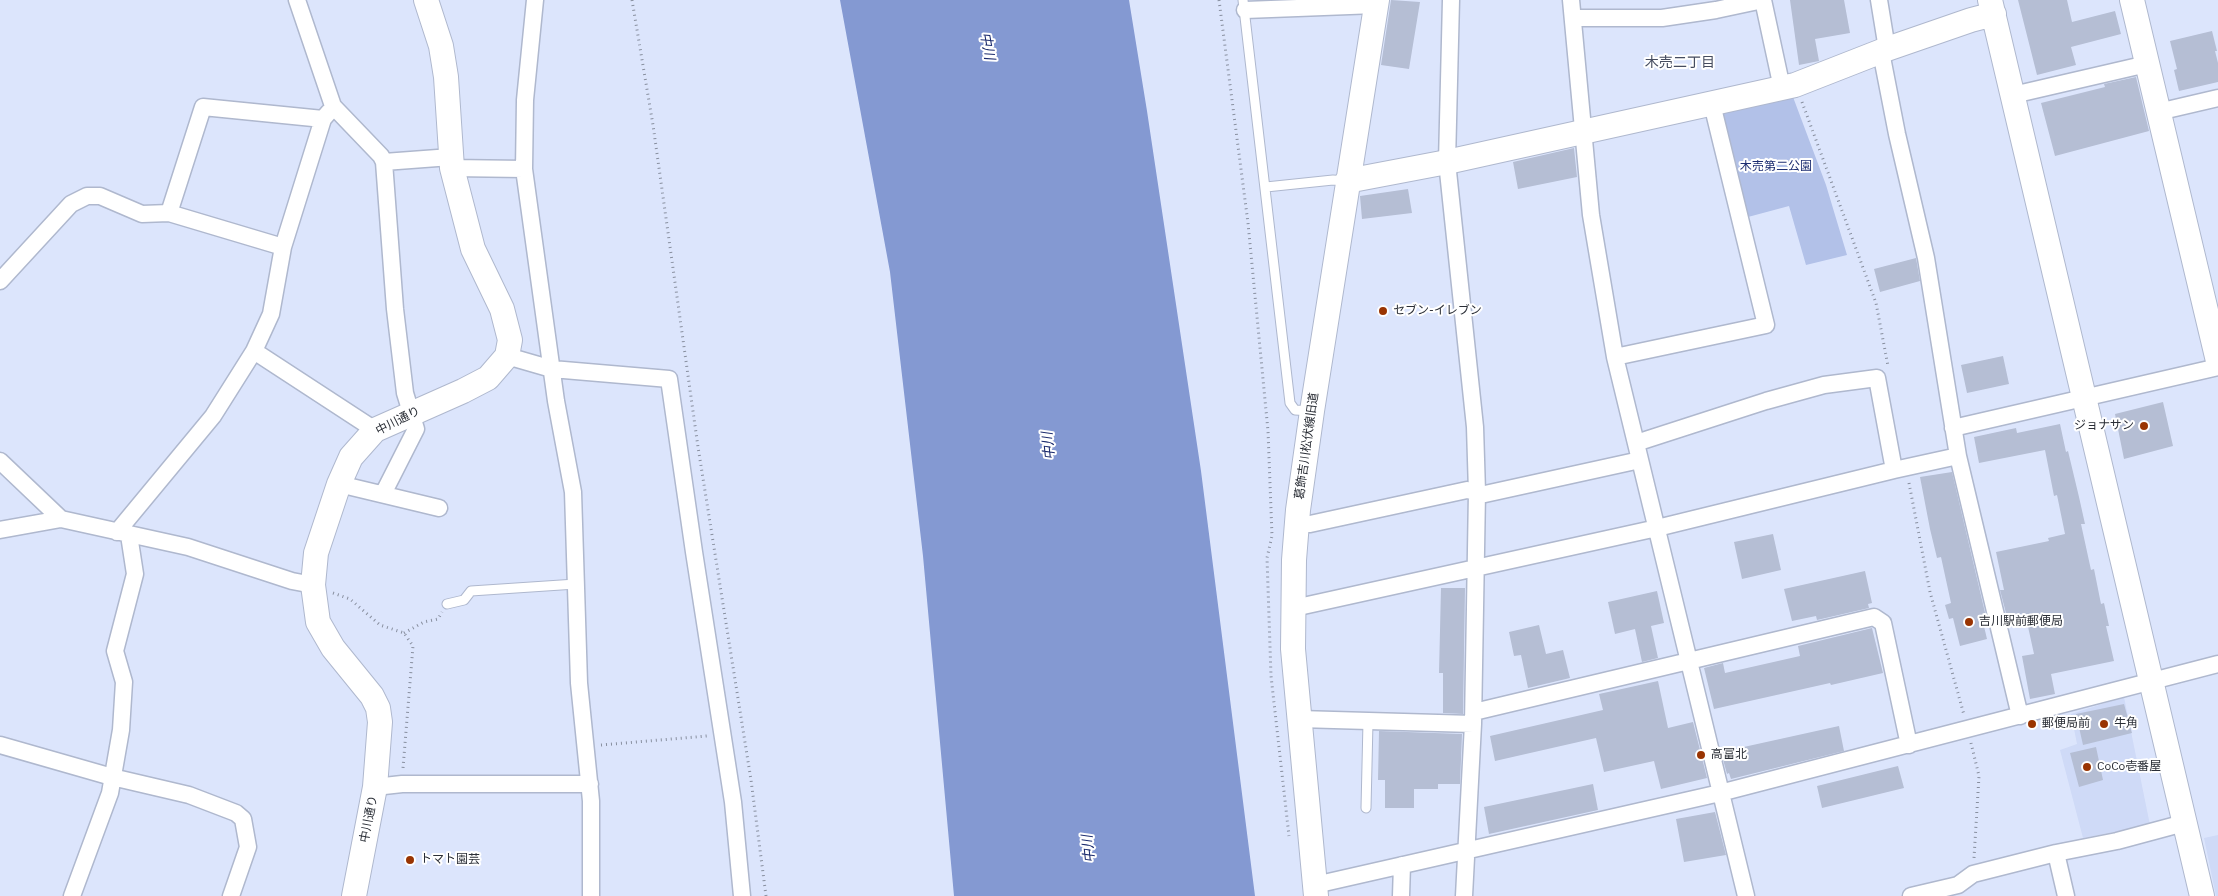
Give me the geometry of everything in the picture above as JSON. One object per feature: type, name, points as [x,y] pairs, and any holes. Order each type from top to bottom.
[{"type":"street","points":[[297,0],[333,106],[381,156],[384,162],[395,309],[405,393],[416,429],[383,494]]},
{"type":"street","points":[[426,0],[441,46],[446,77],[451,163],[473,249],[505,317],[510,340],[507,356],[552,369],[669,379],[695,561],[734,802],[742,896]]},
{"type":"street","points":[[536,0],[524,100],[524,169],[552,369],[573,492],[579,684],[590,784],[591,896]]},
{"type":"street","points":[[1451,0],[1447,162],[1475,427],[1476,492],[1477,568],[1473,718],[1464,896]]},
{"type":"street","points":[[1571,0],[1591,215],[1615,357],[1746,896]]},
{"type":"street","points":[[1573,18],[1662,18],[1716,10],[1763,0],[1782,88]]},
{"type":"street","points":[[1879,0],[1884,51],[1897,134],[1926,258],[1958,456],[2020,716]]},
{"type":"street","points":[[2132,0],[2218,361]]},
{"type":"street","points":[[1244,5],[1376,2]]},
{"type":"street","name":"葛飾吉川松伏線旧道","points":[[1315,890],[1293,649],[1294,560],[1312,411],[1376,2]]},
{"type":"street","points":[[1347,181],[1447,162],[1795,85],[1992,7],[2202,896]]},
{"type":"street","points":[[2013,95],[2147,64]]},
{"type":"street","points":[[2158,112],[2218,98]]},
{"type":"street","points":[[1615,357],[1766,325],[1712,104]]},
{"type":"street","points":[[123,534],[213,416],[254,351],[271,314],[283,247],[323,119],[333,106]]},
{"type":"street","points":[[168,213],[203,107],[323,119]]},
{"type":"street","points":[[384,162],[451,163],[524,169]]},
{"type":"street","points":[[0,282],[71,204],[87,196],[100,196],[142,214],[168,213],[283,247]]},
{"type":"street","points":[[254,351],[375,430]]},
{"type":"street","name":"中川通り","points":[[354,896],[375,787],[380,722],[378,708],[372,696],[332,648],[316,613],[313,585],[316,553],[339,484],[351,457],[375,430],[488,378],[507,356]]},
{"type":"street","points":[[1953,428],[2218,367]]},
{"type":"street","points":[[1636,443],[1805,391],[1824,386],[1877,378],[1894,470]]},
{"type":"street","points":[[1294,608],[1657,528],[1958,456]]},
{"type":"street","points":[[1297,524],[1310,524],[1467,490],[1485,494],[1640,460]]},
{"type":"street","points":[[0,461],[61,518]]},
{"type":"street","points":[[339,484],[439,508]]},
{"type":"street","points":[[0,530],[61,518],[123,534],[188,547],[292,581],[313,585]]},
{"type":"street","points":[[72,896],[110,793],[121,730],[124,682],[116,651],[135,574],[123,534]]},
{"type":"street","points":[[1299,719],[1368,722],[1473,718],[1688,661],[1874,617],[1883,623],[1909,745]]},
{"type":"street","points":[[1315,890],[1402,865],[1720,793],[2218,664]]},
{"type":"street","points":[[0,745],[112,777],[189,795],[236,813],[243,819],[248,847],[231,896]]},
{"type":"street","points":[[375,787],[402,784],[590,784]]},
{"type":"street","points":[[1911,896],[1957,891],[1973,874],[2056,853],[2117,841],[2184,822]]},
{"type":"street","points":[[2056,853],[2066,896]]},
{"type":"street","points":[[1401,896],[1402,865]]},
{"type":"lane","points":[[1244,5],[1290,403],[1295,410],[1312,411]]},
{"type":"lane","points":[[1266,187],[1333,180],[1347,181]]},
{"type":"lane","points":[[448,604],[464,600],[471,591],[576,584]]},
{"type":"lane","points":[[1366,808],[1368,722]]},
{"type":"path","points":[[632,0],[653,125],[698,447],[751,780],[766,896]]},
{"type":"path","points":[[1219,0],[1248,223],[1268,432],[1272,536]]},
{"type":"path","points":[[313,585],[350,599],[380,625],[404,633],[413,646],[402,784]]},
{"type":"path","points":[[404,633],[424,622],[438,619],[448,604]]},
{"type":"path","points":[[586,746],[723,735]]},
{"type":"shaded area","points":[[2124,697],[2150,825],[2083,838],[2060,750],[2077,744],[2071,714]]},
{"type":"shaded area","points":[[2218,835],[2218,896],[2216,896],[2204,838]]},
{"type":"green space","name":"木売第二公園","points":[[1793,97],[1826,185],[1847,255],[1806,265],[1789,206],[1748,217],[1720,116],[1725,109]]},
{"type":"water","name":"中川","points":[[840,0],[1129,0],[1201,471],[1255,896],[954,896],[923,556],[890,272]]},
{"type":"building","points":[[1391,0],[1420,2],[1409,69],[1381,65]]},
{"type":"building","points":[[1790,0],[1844,0],[1850,33],[1815,39],[1819,61],[1799,65]]},
{"type":"building","points":[[2018,0],[2067,0],[2072,22],[2115,11],[2121,34],[2071,47],[2076,65],[2037,75]]},
{"type":"building","points":[[2212,31],[2217,51],[2215,51],[2218,63],[2218,82],[2179,91],[2174,70],[2177,69],[2170,41]]},
{"type":"building","points":[[2136,77],[2149,131],[2055,156],[2041,103],[2105,87],[2104,84]]},
{"type":"building","points":[[1574,148],[1577,177],[1518,189],[1513,162]]},
{"type":"building","points":[[1408,189],[1412,213],[1362,219],[1360,196]]},
{"type":"building","points":[[1916,258],[1920,281],[1880,292],[1874,269]]},
{"type":"building","points":[[2003,356],[2009,384],[1967,393],[1961,365]]},
{"type":"building","points":[[2163,402],[2173,446],[2124,459],[2115,414]]},
{"type":"building","points":[[2060,424],[2085,524],[2081,524],[2091,570],[2094,569],[2101,604],[2104,603],[2109,626],[2106,626],[2114,661],[2051,674],[2055,694],[2030,699],[2022,656],[2034,654],[2025,613],[2007,617],[2000,590],[2004,590],[1996,552],[2049,541],[2048,538],[2065,534],[2057,495],[2054,496],[2045,450],[1979,463],[1974,437],[2016,428],[2017,433]]},
{"type":"building","points":[[1952,472],[1987,621],[1983,622],[1987,639],[1960,646],[1953,618],[1949,619],[1945,605],[1951,603],[1941,557],[1937,558],[1920,477]]},
{"type":"building","points":[[1773,534],[1781,570],[1742,579],[1734,542]]},
{"type":"building","points":[[1865,571],[1872,603],[1868,604],[1869,608],[1817,620],[1816,616],[1792,621],[1784,589]]},
{"type":"building","points":[[1441,588],[1465,588],[1463,714],[1443,713],[1443,673],[1439,673]]},
{"type":"building","points":[[1657,591],[1664,623],[1651,626],[1658,658],[1642,662],[1635,629],[1615,634],[1608,602]]},
{"type":"building","points":[[1539,625],[1546,654],[1563,650],[1570,678],[1528,688],[1521,655],[1514,656],[1509,632]]},
{"type":"building","points":[[1872,628],[1883,673],[1714,709],[1704,668],[1723,663],[1725,673],[1800,656],[1798,646]]},
{"type":"building","points":[[1658,681],[1668,728],[1693,722],[1707,778],[1661,789],[1654,761],[1604,772],[1596,738],[1495,761],[1490,736],[1603,710],[1599,694]]},
{"type":"building","name":"牛角","points":[[2124,704],[2132,733],[2083,745],[2076,714]]},
{"type":"building","points":[[1839,726],[1844,751],[1731,779],[1729,773],[1727,774],[1721,752]]},
{"type":"building","points":[[1379,731],[1462,734],[1460,784],[1438,784],[1438,789],[1414,789],[1414,808],[1385,808],[1385,780],[1378,780]]},
{"type":"building","name":"CoCo壱番屋","points":[[2096,747],[2103,780],[2079,787],[2070,753]]},
{"type":"building","points":[[1898,766],[1904,788],[1822,808],[1817,786]]},
{"type":"building","points":[[1593,784],[1598,810],[1489,834],[1484,807]]},
{"type":"building","points":[[1715,812],[1726,855],[1684,862],[1676,819]]},
{"type":"place","name":"セブン-イレブン","points":[[1383,311]]},
{"type":"place","name":"ジョナサン","points":[[2144,426]]},
{"type":"place","name":"吉川駅前郵便局","points":[[1969,622]]},
{"type":"place","name":"郵便局前","points":[[2032,724]]},
{"type":"place","name":"牛角","points":[[2104,724]]},
{"type":"place","name":"高富北","points":[[1701,755]]},
{"type":"place","name":"CoCo壱番屋","points":[[2087,767]]},
{"type":"place","name":"トマト園芸","points":[[410,860]]},
{"type":"district","name":"木売二丁目","points":[[1680,63]]}]
